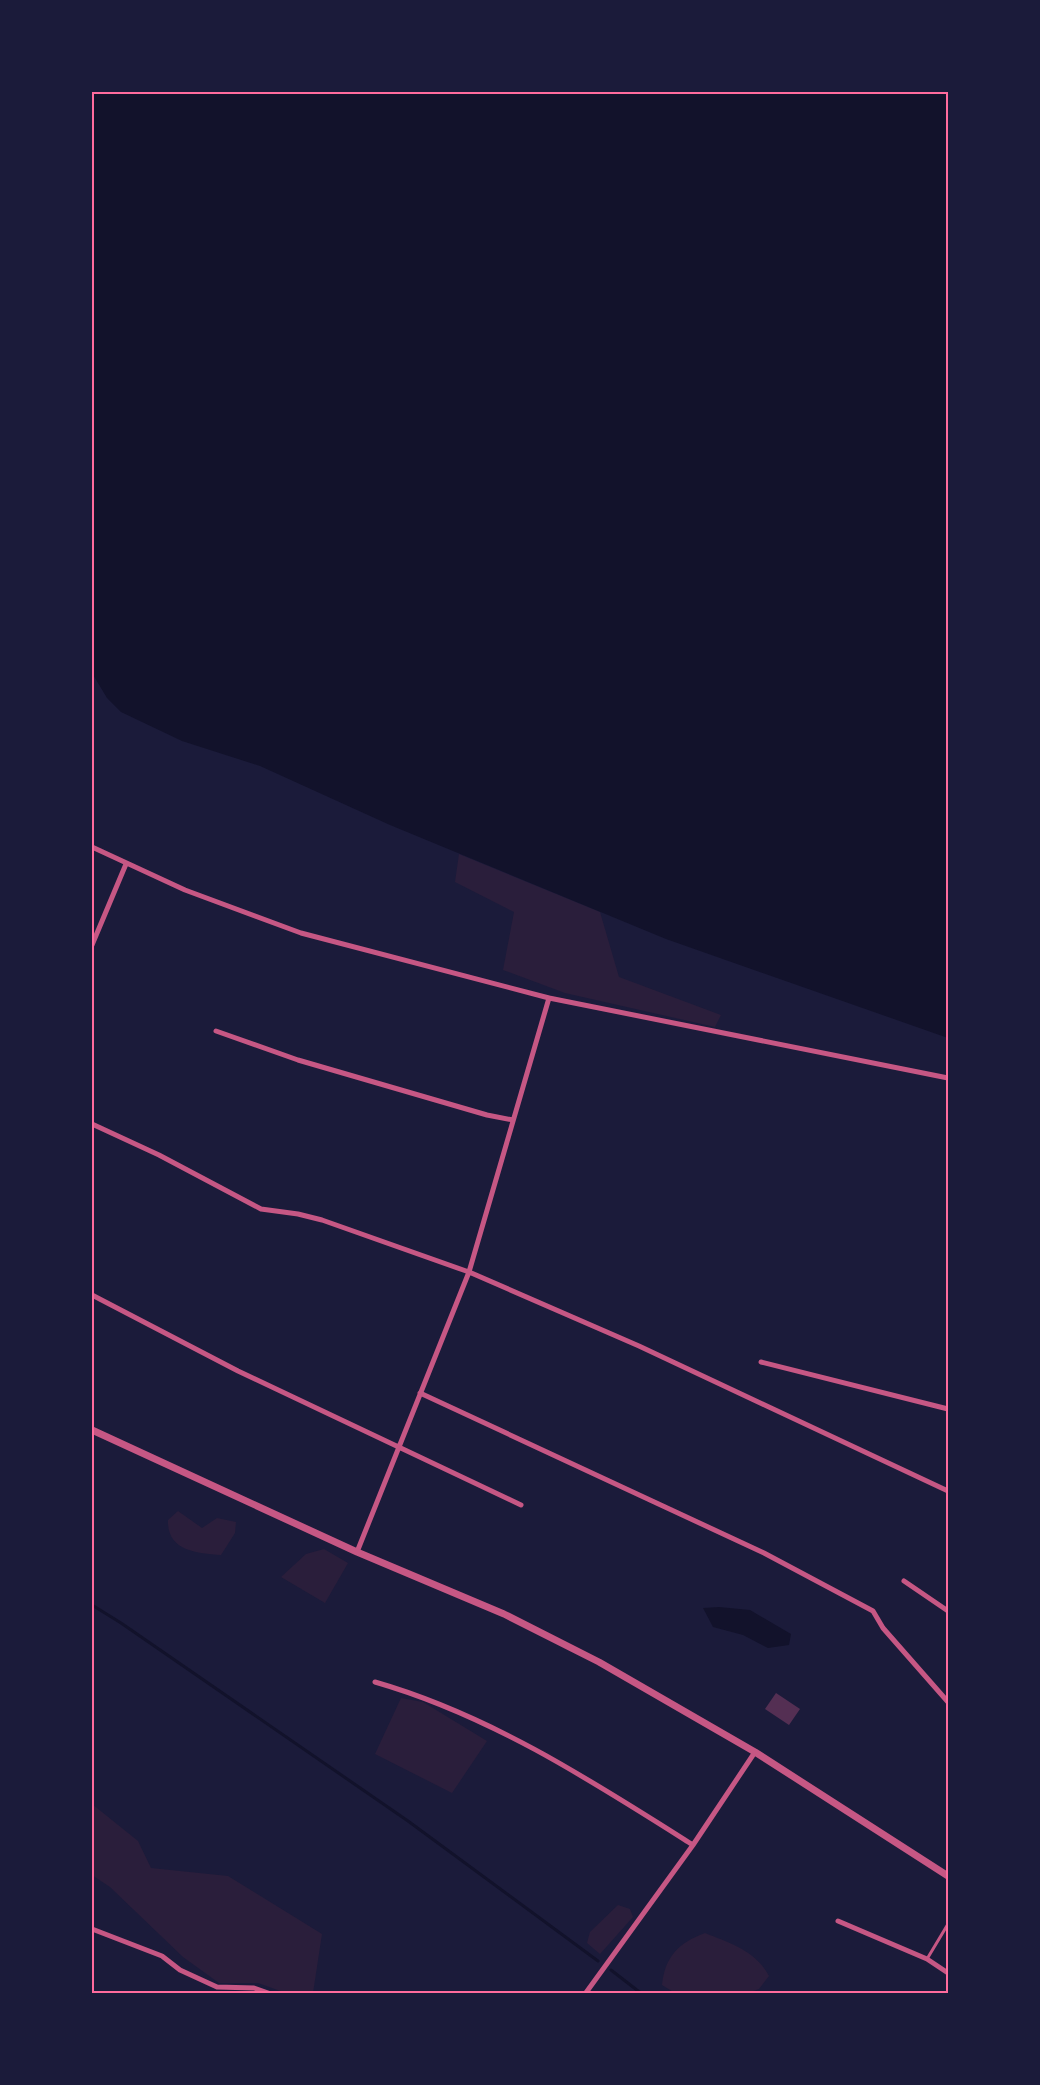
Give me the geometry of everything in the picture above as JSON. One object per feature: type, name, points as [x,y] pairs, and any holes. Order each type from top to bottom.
[{"type":"street","points":[[92,847],[185,890],[301,933],[549,998],[948,1078]]},
{"type":"street","points":[[92,945],[126,864]]},
{"type":"street","points":[[357,1551],[469,1272],[549,998]]},
{"type":"street","points":[[216,1031],[298,1060],[487,1115],[513,1120]]},
{"type":"street","points":[[92,1124],[159,1155],[261,1209],[322,1220],[469,1272],[660,1356],[948,1491]]},
{"type":"street","points":[[92,1295],[238,1371],[521,1505]]},
{"type":"street","points":[[761,1362],[948,1408]]},
{"type":"street","points":[[420,1393],[764,1553],[873,1611],[883,1628],[948,1702]]},
{"type":"street","points":[[92,1430],[357,1551],[504,1614],[599,1662],[755,1752],[948,1876]]},
{"type":"street","points":[[904,1581],[948,1611]]},
{"type":"street","points":[[375,1682],[422,1695],[558,1760],[693,1845]]},
{"type":"street","points":[[585,1994],[693,1845],[755,1752]]},
{"type":"street","points":[[838,1921],[927,1959],[948,1973]]},
{"type":"street","points":[[92,1929],[162,1956],[180,1970],[217,1987],[254,1988],[271,1994]]},
{"type":"lane","points":[[927,1959],[948,1924]]},
{"type":"shaded area","points":[[92,92],[948,92],[948,1038],[666,939],[390,825],[260,766],[182,741],[121,712],[107,698],[92,673]]},
{"type":"shaded area","points":[[459,854],[600,912],[619,977],[721,1015],[715,1027],[565,993],[503,970],[514,912],[455,882]]},
{"type":"shaded area","points":[[178,1511],[202,1528],[217,1518],[236,1522],[235,1533],[221,1555],[193,1551],[178,1544],[172,1538],[168,1520]]},
{"type":"shaded area","points":[[324,1549],[348,1563],[325,1603],[281,1577],[306,1554]]},
{"type":"shaded area","points":[[703,1608],[750,1610],[791,1634],[789,1645],[768,1648],[743,1635],[713,1627]]},
{"type":"shaded area","points":[[401,1698],[423,1702],[487,1741],[452,1793],[375,1754]]},
{"type":"shaded area","points":[[92,1804],[138,1841],[151,1868],[228,1876],[322,1934],[313,1993],[286,1993],[258,1983],[219,1983],[183,1957],[110,1887],[92,1875]]},
{"type":"shaded area","points":[[618,1905],[630,1909],[633,1917],[600,1954],[587,1943],[590,1932]]},
{"type":"shaded area","points":[[705,1933],[742,1949],[764,1967],[769,1976],[759,1989],[748,1993],[675,1993],[662,1985],[666,1966],[674,1952],[687,1941]]},
{"type":"building","points":[[776,1693],[800,1709],[789,1725],[765,1709]]},
{"type":"waterway","points":[[92,1605],[408,1821],[598,1961]]},
{"type":"waterway","points":[[611,1970],[642,1994]]}]
